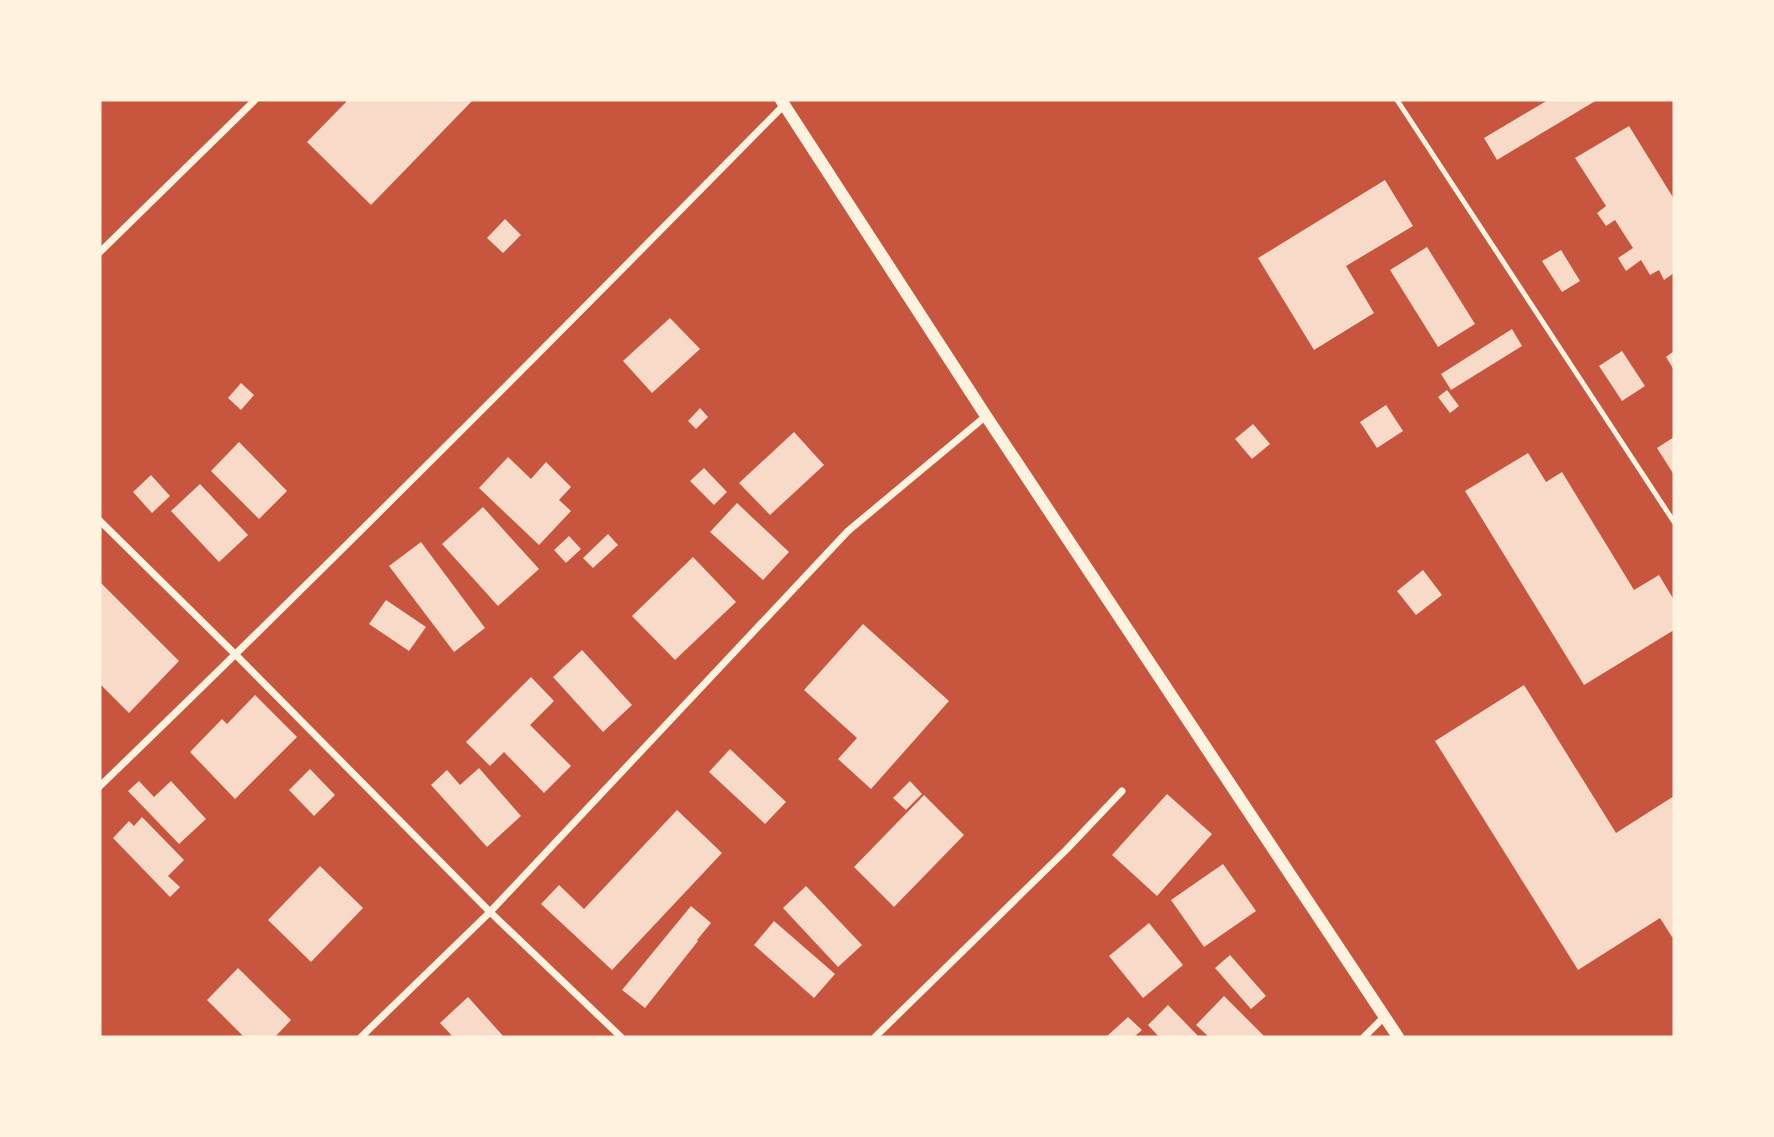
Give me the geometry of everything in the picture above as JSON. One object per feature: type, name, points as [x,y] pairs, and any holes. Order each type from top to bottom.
[{"type":"street","points":[[100,252],[255,100]]},
{"type":"street","points":[[100,786],[236,655],[644,248],[782,102],[986,416],[1398,1037]]},
{"type":"street","points":[[361,1037],[490,912],[848,531],[986,416]]},
{"type":"street","points":[[100,521],[490,912],[621,1037]]},
{"type":"street","points":[[875,1037],[1066,850],[1122,791]]},
{"type":"street","points":[[1364,1037],[1384,1017]]},
{"type":"lane","points":[[1397,100],[1674,522]]},
{"type":"building","points":[[348,100],[473,100],[371,205],[307,142]]},
{"type":"building","points":[[1548,100],[1597,100],[1497,160],[1484,138]]},
{"type":"building","points":[[1629,126],[1674,199],[1674,273],[1664,280],[1659,270],[1650,275],[1641,260],[1626,271],[1618,258],[1633,248],[1615,220],[1606,226],[1597,213],[1606,206],[1575,158]]},
{"type":"building","points":[[1385,180],[1413,226],[1346,266],[1374,313],[1314,350],[1258,258]]},
{"type":"building","points":[[505,219],[521,235],[503,253],[487,238]]},
{"type":"building","points":[[1427,247],[1475,324],[1438,347],[1390,270]]},
{"type":"building","points":[[1561,250],[1580,281],[1562,292],[1542,261]]},
{"type":"building","points":[[670,318],[700,349],[652,393],[623,361]]},
{"type":"building","points":[[1512,329],[1522,346],[1451,390],[1441,374]]},
{"type":"building","points":[[1622,351],[1645,386],[1622,401],[1599,366]]},
{"type":"building","points":[[1674,351],[1674,370],[1666,357]]},
{"type":"building","points":[[241,383],[254,395],[241,410],[228,398]]},
{"type":"building","points":[[1447,390],[1459,406],[1450,413],[1438,397]]},
{"type":"building","points":[[1386,405],[1403,431],[1377,448],[1360,422]]},
{"type":"building","points":[[700,408],[708,417],[696,429],[688,421]]},
{"type":"building","points":[[1253,424],[1270,444],[1252,459],[1235,439]]},
{"type":"building","points":[[794,432],[824,465],[770,515],[739,483]]},
{"type":"building","points":[[1674,437],[1674,475],[1657,448]]},
{"type":"building","points":[[239,442],[287,491],[259,519],[211,471]]},
{"type":"building","points":[[1528,453],[1546,482],[1562,472],[1634,590],[1659,575],[1674,600],[1674,630],[1584,685],[1465,491]]},
{"type":"building","points":[[508,457],[531,479],[546,462],[571,487],[559,500],[571,511],[539,545],[479,488]]},
{"type":"building","points":[[704,468],[727,492],[714,505],[690,481]]},
{"type":"building","points":[[151,475],[170,496],[152,513],[133,492]]},
{"type":"building","points":[[200,484],[248,535],[219,562],[171,511]]},
{"type":"building","points":[[737,503],[789,552],[763,580],[710,532]]},
{"type":"building","points":[[483,507],[539,569],[498,606],[442,544]]},
{"type":"building","points":[[608,534],[618,545],[593,568],[583,558]]},
{"type":"building","points":[[569,536],[581,549],[566,563],[554,550]]},
{"type":"building","points":[[421,542],[485,628],[454,652],[389,566]]},
{"type":"building","points":[[693,557],[736,602],[675,660],[632,616]]},
{"type":"building","points":[[1423,570],[1442,595],[1416,615],[1397,591]]},
{"type":"building","points":[[100,582],[179,661],[129,713],[100,684]]},
{"type":"building","points":[[386,600],[426,627],[409,651],[369,624]]},
{"type":"building","points":[[863,624],[949,701],[871,789],[838,759],[857,738],[804,690]]},
{"type":"building","points":[[582,650],[632,705],[603,732],[553,677]]},
{"type":"building","points":[[531,677],[554,701],[530,725],[571,766],[544,793],[504,752],[490,766],[466,742]]},
{"type":"building","points":[[1524,685],[1616,833],[1674,796],[1674,936],[1672,937],[1660,918],[1578,970],[1435,741]]},
{"type":"building","points":[[255,695],[297,737],[235,799],[190,752],[222,719],[227,724]]},
{"type":"building","points":[[730,749],[786,802],[765,824],[709,772]]},
{"type":"building","points":[[479,768],[521,816],[487,847],[431,785],[447,770],[460,785]]},
{"type":"building","points":[[310,769],[335,795],[314,816],[289,790]]},
{"type":"building","points":[[139,781],[154,797],[171,781],[206,819],[179,844],[128,791]]},
{"type":"building","points":[[910,781],[922,794],[906,810],[893,798]]},
{"type":"building","points":[[1167,794],[1212,834],[1157,896],[1112,855]]},
{"type":"building","points":[[924,795],[964,835],[894,907],[854,867]]},
{"type":"building","points":[[677,810],[722,853],[612,970],[541,904],[559,885],[584,909]]},
{"type":"building","points":[[142,817],[184,860],[168,876],[180,887],[170,897],[113,838],[129,821],[134,826]]},
{"type":"building","points":[[1223,864],[1256,911],[1204,947],[1171,900]]},
{"type":"building","points":[[320,866],[363,908],[311,962],[268,920]]},
{"type":"building","points":[[806,886],[862,945],[838,967],[783,908]]},
{"type":"building","points":[[691,906],[711,923],[645,1008],[622,990]]},
{"type":"building","points":[[774,921],[835,974],[814,998],[754,945]]},
{"type":"building","points":[[1149,923],[1183,965],[1143,998],[1109,956]]},
{"type":"building","points":[[1230,955],[1266,996],[1251,1009],[1215,968]]},
{"type":"building","points":[[238,968],[291,1020],[275,1037],[244,1037],[207,1000]]},
{"type":"building","points":[[1224,996],[1265,1037],[1209,1037],[1196,1025]]},
{"type":"building","points":[[468,997],[504,1037],[453,1037],[440,1023]]},
{"type":"building","points":[[1168,1005],[1199,1037],[1159,1037],[1148,1025]]},
{"type":"building","points":[[1128,1017],[1142,1030],[1135,1036],[1137,1037],[1106,1037]]}]
